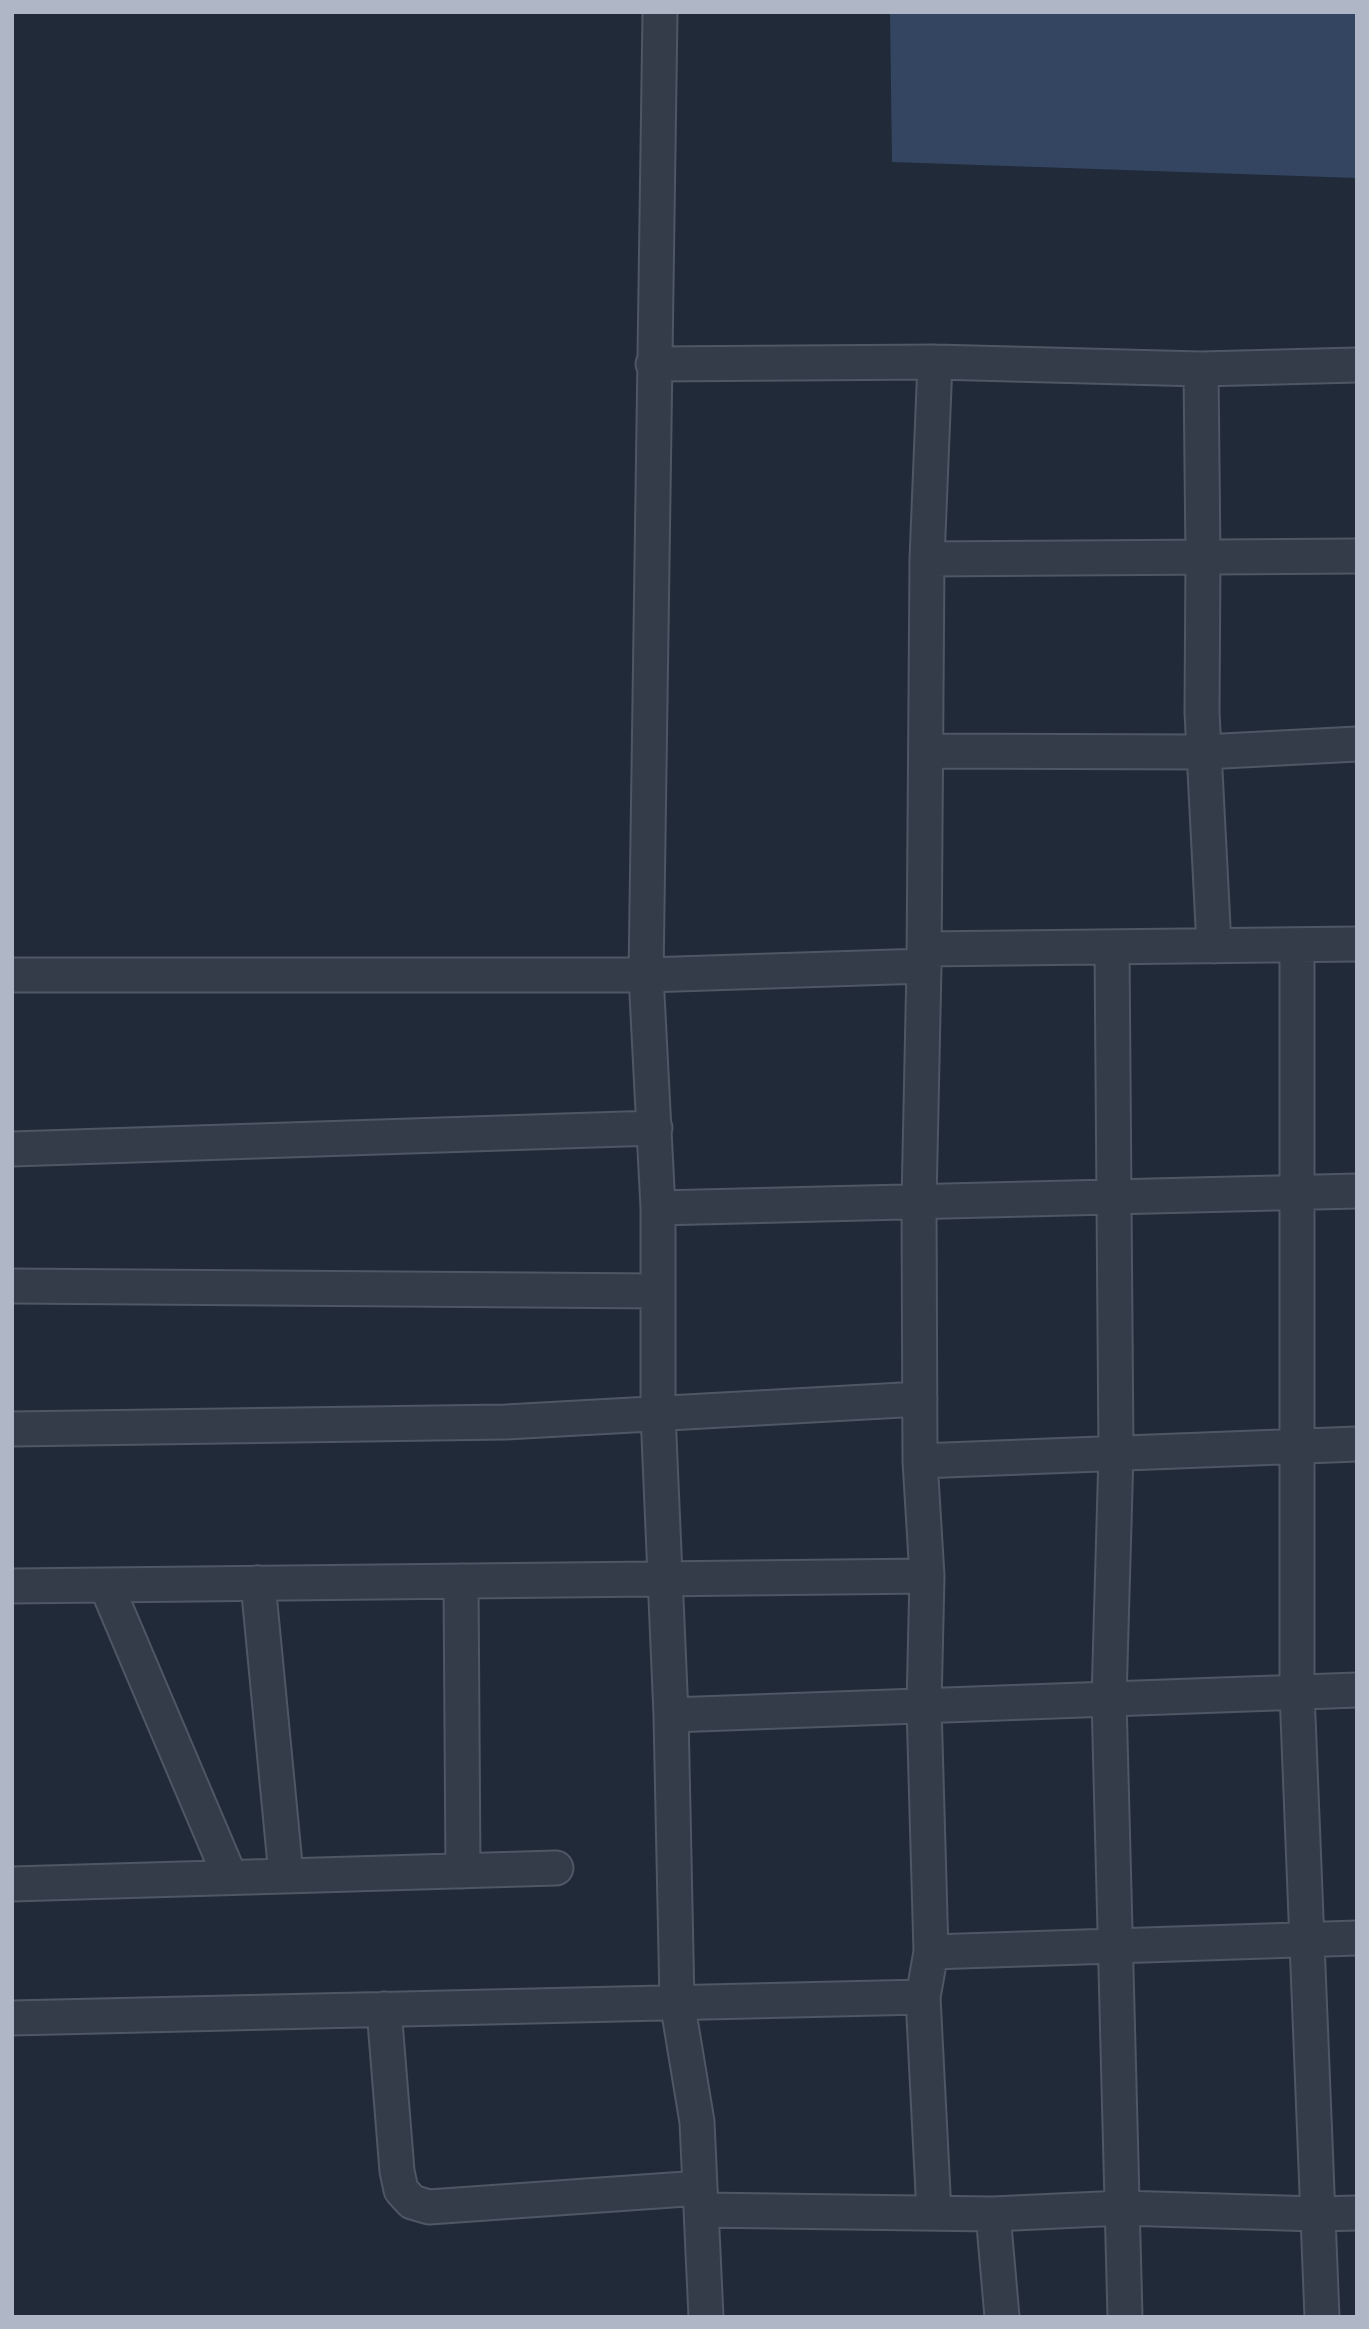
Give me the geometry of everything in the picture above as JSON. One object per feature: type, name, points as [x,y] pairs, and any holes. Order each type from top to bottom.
[{"type":"street","points":[[660,12],[646,975],[658,1208],[658,1413],[671,1715],[677,2001],[697,2122],[706,2317]]},
{"type":"street","points":[[653,364],[935,362],[1201,369],[1357,365]]},
{"type":"street","points":[[934,2213],[923,1997],[931,1952],[924,1706],[927,1576],[920,1461],[919,1202],[927,559],[935,362]]},
{"type":"street","points":[[1201,369],[1204,752],[1214,946]]},
{"type":"street","points":[[927,559],[1357,556]]},
{"type":"street","points":[[926,751],[1204,752],[1357,744]]},
{"type":"street","points":[[12,975],[646,975],[1112,947],[1357,944]]},
{"type":"street","points":[[1297,945],[1297,1692],[1322,2317]]},
{"type":"street","points":[[1112,947],[1116,1454],[1109,1699],[1125,2317]]},
{"type":"street","points":[[12,1149],[655,1128]]},
{"type":"street","points":[[658,1208],[1357,1191]]},
{"type":"street","points":[[12,1286],[658,1291]]},
{"type":"street","points":[[12,1429],[506,1422],[920,1399]]},
{"type":"street","points":[[920,1461],[1357,1444]]},
{"type":"street","points":[[12,1586],[927,1576]]},
{"type":"street","points":[[461,1581],[463,1871]]},
{"type":"street","points":[[258,1583],[286,1875]]},
{"type":"street","points":[[106,1586],[230,1877]]},
{"type":"street","points":[[671,1715],[1357,1690]]},
{"type":"street","points":[[12,1884],[556,1868]]},
{"type":"street","points":[[931,1952],[1357,1938]]},
{"type":"street","points":[[12,2018],[923,1997]]},
{"type":"street","points":[[384,2009],[397,2171],[401,2190],[412,2202],[429,2207],[701,2199],[934,2213],[993,2214],[1122,2208],[1357,2213]]},
{"type":"street","points":[[993,2214],[1002,2317]]},
{"type":"water","points":[[890,12],[1357,12],[1357,178],[892,162]]}]
